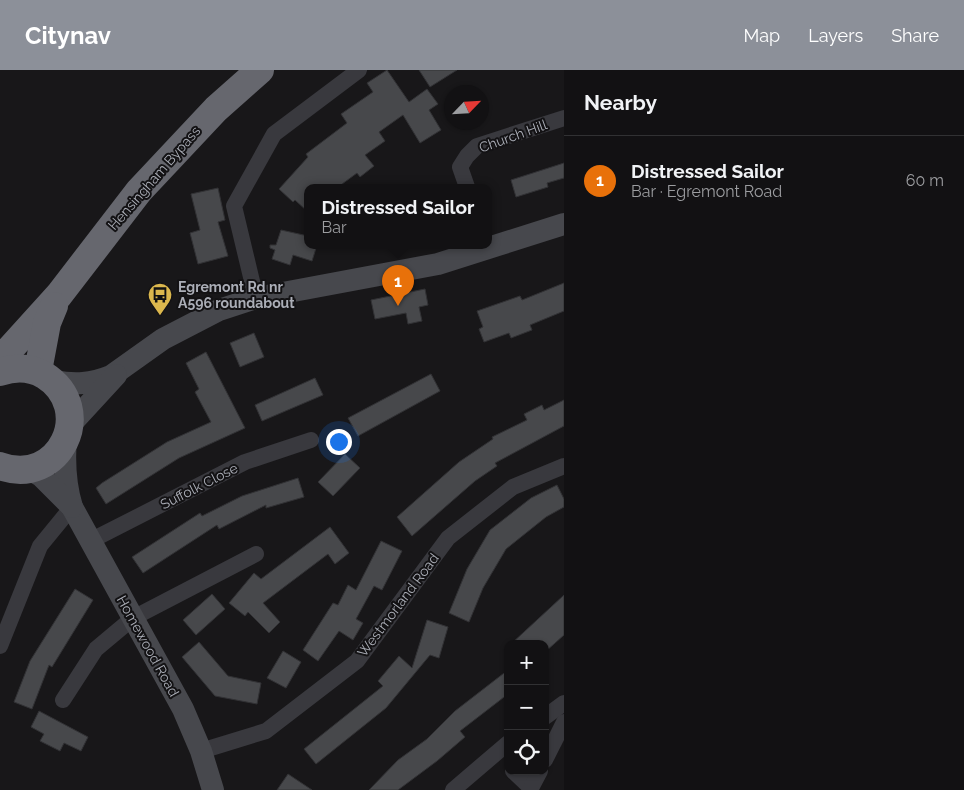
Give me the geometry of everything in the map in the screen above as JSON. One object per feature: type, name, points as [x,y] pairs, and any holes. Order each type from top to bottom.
[{"type":"highway","name":"Hensingham Bypass","points":[[0,360],[58,295],[139,191],[216,109],[260,70]]},
{"type":"highway","name":"Hensingham Bypass","points":[[46,376],[47,323],[58,295]]},
{"type":"highway","points":[[0,372],[18,368],[46,376],[65,397],[70,416],[68,432],[62,447],[48,462],[10,471]]},
{"type":"main road","points":[[492,246],[564,224]]},
{"type":"main road","points":[[46,376],[86,384],[111,376],[182,328],[219,310],[256,298],[438,264],[481,249]]},
{"type":"main road","points":[[72,507],[66,488],[68,432],[121,369]]},
{"type":"main road","points":[[10,471],[41,476],[72,507]]},
{"type":"main road","name":"Homewood Road","points":[[72,507],[183,709],[202,751],[213,790]]},
{"type":"street","points":[[256,298],[234,206],[274,134],[359,70]]},
{"type":"street","name":"Church Hill","points":[[466,184],[460,168],[467,156],[478,146],[564,118]]},
{"type":"street","name":"Suffolk Close","points":[[90,541],[245,462],[311,440]]},
{"type":"street","name":"Westmorland Road","points":[[202,751],[266,731],[357,660],[448,538],[513,487],[564,466]]},
{"type":"street","points":[[0,646],[40,546],[72,507]]},
{"type":"street","points":[[63,700],[96,649],[133,618],[256,554]]},
{"type":"street","points":[[549,714],[564,704]]},
{"type":"street","points":[[549,752],[564,722]]},
{"type":"street","points":[[453,790],[504,746]]},
{"type":"street","points":[[494,753],[504,762]]},
{"type":"street","points":[[517,775],[531,789],[538,775]]},
{"type":"building","points":[[387,70],[409,102],[427,89],[438,104],[429,110],[441,130],[420,143],[403,115],[379,132],[385,141],[365,155],[374,166],[360,177],[357,173],[342,184],[304,184],[304,208],[295,200],[293,202],[279,189],[308,157],[306,154],[347,123],[341,114],[373,92],[367,83]]},
{"type":"building","points":[[419,70],[457,70],[430,87]]},
{"type":"building","points":[[564,163],[564,178],[547,183],[548,187],[516,197],[511,180]]},
{"type":"building","points":[[218,188],[225,220],[218,222],[228,256],[198,264],[190,233],[200,230],[191,194]]},
{"type":"building","points":[[281,230],[304,235],[304,249],[316,249],[312,261],[293,255],[290,265],[272,259],[275,250],[270,248],[270,245],[276,245]]},
{"type":"building","points":[[564,283],[564,311],[530,325],[532,330],[511,338],[509,333],[484,342],[479,329],[483,327],[477,311],[520,296],[522,300]]},
{"type":"building","points":[[425,289],[428,305],[419,307],[422,321],[408,324],[406,313],[375,319],[371,300]]},
{"type":"building","points":[[254,333],[264,357],[240,367],[230,343]]},
{"type":"building","points":[[206,352],[245,428],[179,458],[106,504],[96,488],[102,483],[167,442],[211,422],[195,392],[199,389],[186,363]]},
{"type":"building","points":[[431,374],[440,391],[358,436],[348,418]]},
{"type":"building","points":[[315,378],[323,395],[262,421],[255,405]]},
{"type":"building","points":[[564,400],[564,426],[495,463],[497,466],[475,481],[412,536],[397,517],[459,462],[493,439],[492,437],[527,420],[524,414],[542,405],[544,410]]},
{"type":"building","points":[[345,454],[360,468],[333,496],[318,482]]},
{"type":"building","points":[[298,478],[304,497],[266,508],[266,505],[219,529],[217,525],[143,573],[132,557],[200,513],[202,516],[242,496]]},
{"type":"building","points":[[557,485],[564,499],[564,507],[546,517],[506,549],[483,588],[469,622],[449,613],[467,569],[490,530],[531,498]]},
{"type":"building","points":[[330,527],[349,553],[335,564],[328,554],[263,603],[280,622],[269,633],[248,612],[245,616],[229,603],[254,573],[261,579]]},
{"type":"building","points":[[381,541],[402,551],[382,590],[374,586],[356,619],[363,623],[353,640],[339,631],[318,661],[303,650],[333,603],[338,605],[348,585],[356,590]]},
{"type":"building","points":[[75,589],[93,600],[52,667],[49,665],[32,709],[14,702],[30,661]]},
{"type":"building","points":[[212,594],[225,609],[196,635],[183,620]]},
{"type":"building","points":[[564,595],[564,635],[549,648],[549,640],[515,640]]},
{"type":"building","points":[[427,620],[448,627],[439,658],[430,655],[386,708],[316,764],[304,749],[383,686],[378,681],[399,656],[412,668]]},
{"type":"building","points":[[199,642],[228,676],[261,683],[257,704],[215,696],[182,657]]},
{"type":"building","points":[[283,651],[301,662],[286,688],[267,678]]},
{"type":"building","points":[[504,673],[504,697],[460,731],[465,737],[398,790],[369,790],[398,760],[427,739],[455,711]]},
{"type":"building","points":[[39,711],[88,737],[81,751],[64,743],[60,751],[40,741],[44,734],[31,727]]},
{"type":"building","points":[[288,774],[312,790],[277,790]]},
{"type":"place","name":"Distressed Sailor","points":[[398,306]]},
{"type":"place","name":"Egremont Rd nr A596 roundabout","points":[[160,316]]}]
